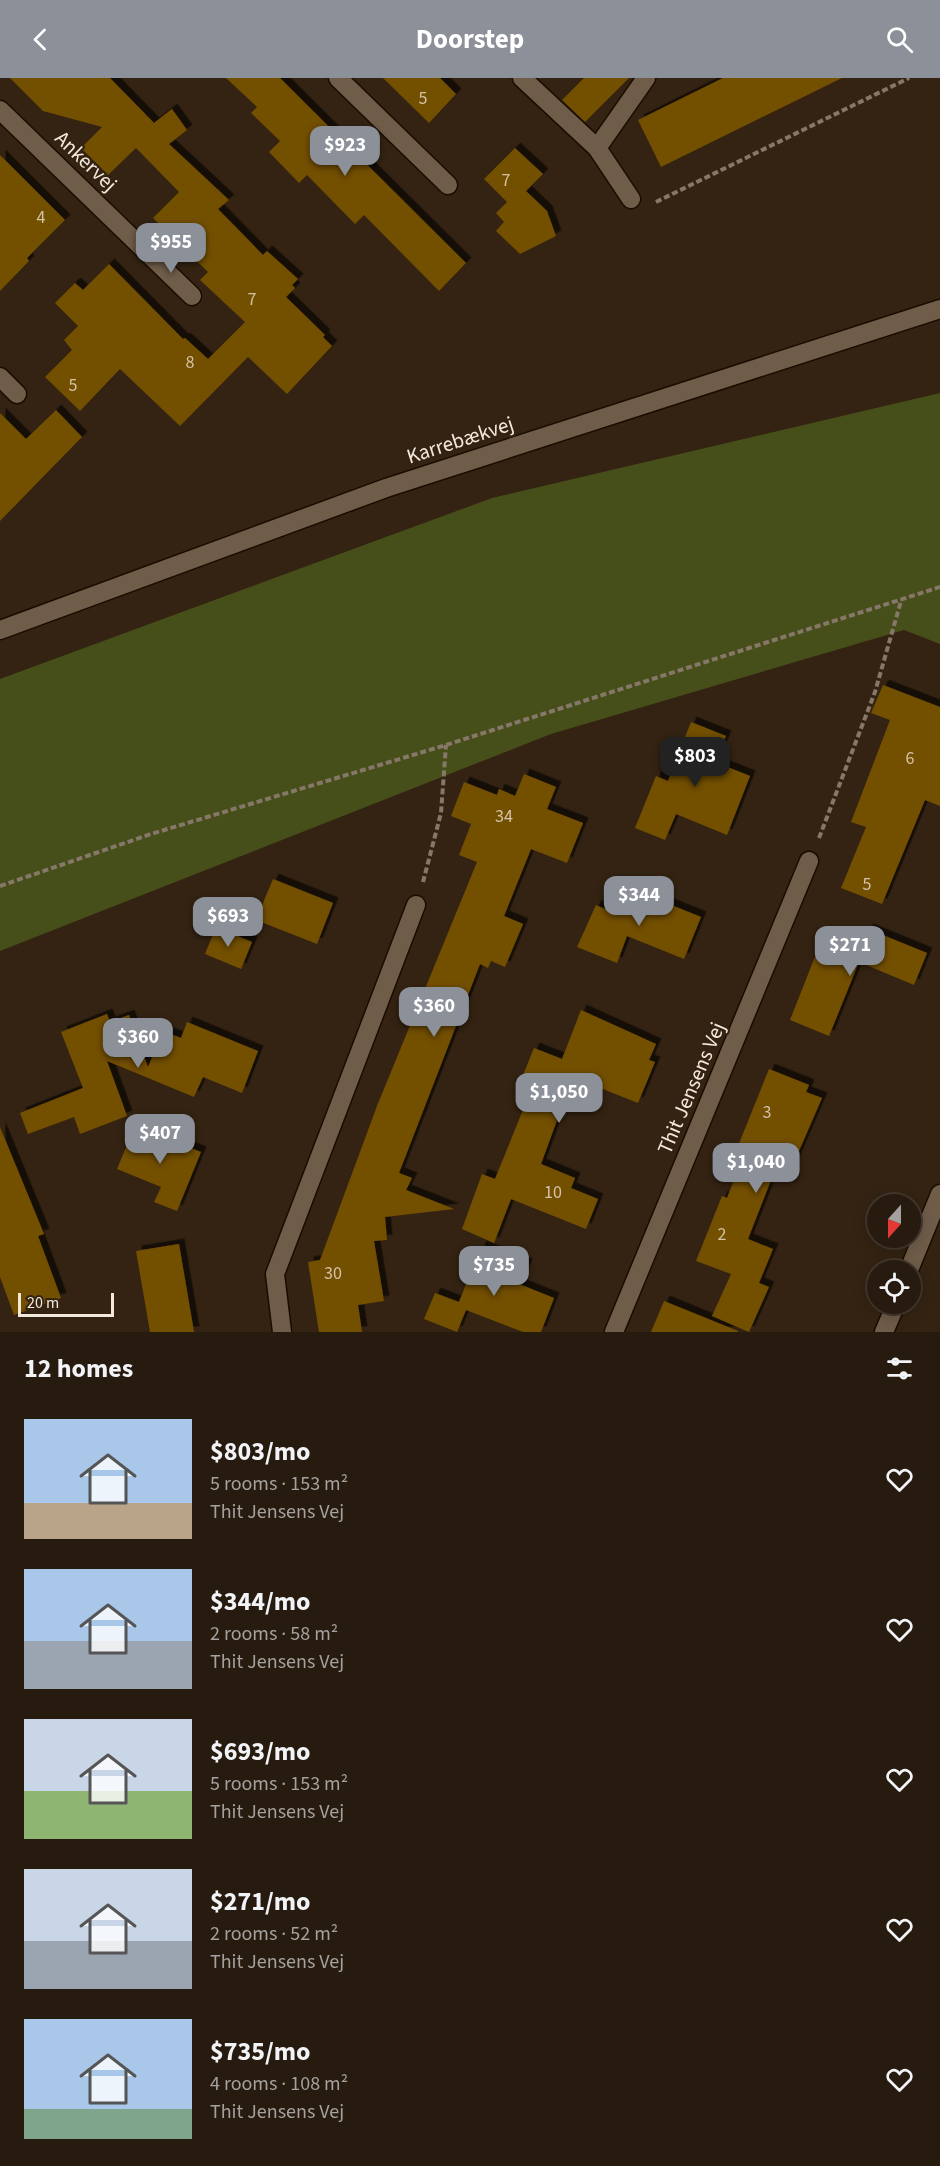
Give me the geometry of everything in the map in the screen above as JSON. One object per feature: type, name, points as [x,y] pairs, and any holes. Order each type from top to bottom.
[{"type":"street","points":[[338,78],[448,184]]},
{"type":"street","points":[[522,78],[597,148],[631,199]]},
{"type":"street","points":[[597,148],[646,78]]},
{"type":"street","name":"Ankervej","points":[[0,110],[192,296]]},
{"type":"street","name":"Karrebækvej","points":[[0,630],[386,488],[940,309]]},
{"type":"street","points":[[0,377],[17,394]]},
{"type":"street","name":"Thit Jensens Vej","points":[[614,1332],[809,861]]},
{"type":"street","points":[[282,1332],[274,1274],[416,905]]},
{"type":"street","points":[[913,1260],[940,1194]]},
{"type":"street","points":[[884,1332],[892,1314]]},
{"type":"path","points":[[631,199],[641,210],[909,78]]},
{"type":"path","points":[[0,886],[151,834],[446,745],[940,587]]},
{"type":"path","points":[[809,861],[874,692],[902,601]]},
{"type":"path","points":[[416,905],[441,813],[446,745]]},
{"type":"green space","points":[[940,393],[940,644],[904,630],[551,734],[0,951],[0,679],[492,498]]},
{"type":"building","points":[[10,78],[110,78],[154,123],[172,109],[187,130],[169,144],[229,200],[218,209],[263,255],[267,251],[298,279],[292,285],[295,288],[286,297],[325,335],[323,337],[332,346],[287,394],[248,357],[180,426],[120,369],[80,411],[45,377],[72,350],[64,340],[78,326],[55,303],[75,283],[83,290],[109,264],[183,339],[185,338],[208,359],[245,322],[200,280],[208,272],[153,218],[179,192],[136,148],[108,175],[81,148],[102,127],[43,111]]},
{"type":"building","points":[[226,78],[280,78],[466,263],[439,291],[364,215],[355,224],[307,175],[299,183],[269,152],[280,141],[251,113],[257,107]]},
{"type":"building","points":[[383,78],[440,78],[456,94],[429,123]]},
{"type":"building","points":[[584,78],[629,78],[585,122],[562,100]]},
{"type":"building","points":[[723,78],[842,78],[661,167],[638,120]]},
{"type":"building","points":[[515,148],[543,174],[526,191],[547,211],[556,236],[520,254],[496,231],[504,222],[496,213],[507,202],[484,179]]},
{"type":"building","points":[[0,155],[65,220],[27,258],[29,261],[0,291]]},
{"type":"building","points":[[56,410],[82,437],[0,521],[0,413],[26,439]]},
{"type":"building","points":[[883,685],[940,707],[940,806],[925,800],[882,904],[841,888],[866,827],[851,822],[890,720],[871,713]]},
{"type":"building","points":[[691,722],[726,736],[715,762],[750,776],[727,835],[676,814],[665,840],[635,828],[656,776],[668,781]]},
{"type":"building","points":[[524,774],[556,787],[547,809],[583,823],[567,863],[531,849],[504,916],[523,924],[505,967],[491,961],[488,968],[480,964],[399,1173],[412,1178],[406,1190],[454,1209],[385,1217],[387,1240],[374,1241],[384,1301],[358,1305],[362,1332],[319,1332],[308,1262],[320,1260],[377,1106],[477,862],[459,855],[471,824],[451,816],[464,782],[497,795],[499,789],[515,796]]},
{"type":"building","points":[[273,879],[333,903],[317,944],[256,920]]},
{"type":"building","points":[[627,887],[701,917],[684,959],[627,936],[617,963],[577,947],[596,905],[616,914]]},
{"type":"building","points":[[216,927],[252,942],[241,969],[205,954]]},
{"type":"building","points":[[868,929],[927,953],[914,985],[859,962],[829,1036],[790,1020],[820,944],[856,959]]},
{"type":"building","points":[[581,1010],[656,1044],[649,1060],[655,1062],[638,1103],[575,1078],[556,1123],[541,1164],[575,1178],[571,1188],[598,1199],[586,1229],[511,1199],[494,1243],[462,1229],[482,1174],[495,1179],[535,1080],[523,1075],[534,1048],[562,1059]]},
{"type":"building","points":[[107,1014],[110,1022],[129,1015],[148,1067],[163,1031],[181,1038],[187,1022],[258,1051],[242,1093],[203,1077],[194,1097],[107,1061],[127,1116],[80,1134],[74,1117],[28,1134],[20,1113],[83,1088],[61,1032]]},
{"type":"building","points":[[769,1069],[809,1085],[806,1092],[822,1098],[786,1181],[773,1175],[748,1239],[773,1249],[759,1283],[769,1287],[749,1332],[712,1316],[731,1274],[696,1261],[722,1196],[727,1198],[746,1149],[738,1146]]},
{"type":"building","points":[[135,1126],[201,1152],[177,1211],[154,1202],[161,1187],[117,1169]]},
{"type":"building","points":[[0,1127],[44,1234],[38,1236],[61,1298],[14,1315],[0,1277]]},
{"type":"building","points":[[179,1244],[194,1332],[150,1332],[136,1251]]},
{"type":"building","points":[[481,1246],[527,1264],[519,1284],[554,1298],[541,1332],[523,1332],[466,1310],[457,1332],[424,1319],[435,1293],[459,1302]]},
{"type":"building","points":[[664,1301],[738,1331],[738,1332],[651,1332]]}]
